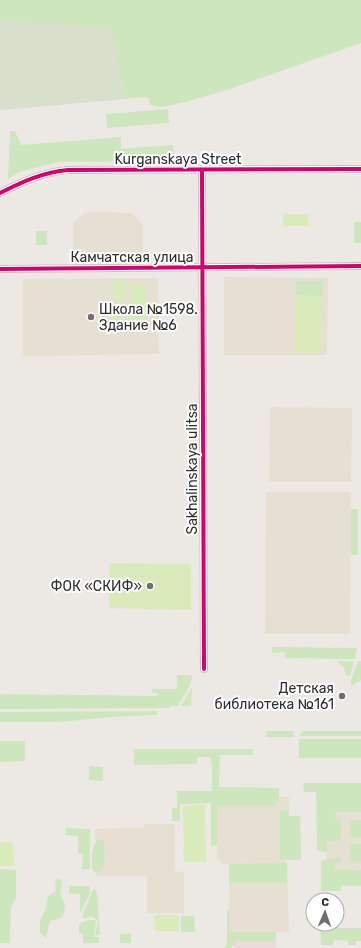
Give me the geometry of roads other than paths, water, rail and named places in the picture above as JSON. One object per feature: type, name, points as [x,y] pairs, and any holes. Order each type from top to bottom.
[{"type":"street","name":"Kurganskaya Street","points":[[0,193],[23,181],[56,171],[361,169]]},
{"type":"street","name":"Sakhalinskaya ulitsa","points":[[202,170],[204,669]]},
{"type":"street","name":"Камчатская улица","points":[[0,269],[361,266]]},
{"type":"place","name":"Школа №1598. Здание №6","points":[[91,317]]},
{"type":"place","name":"ФОК «СКИФ»","points":[[150,586]]},
{"type":"place","name":"Детская библиотека №161","points":[[342,696]]}]
